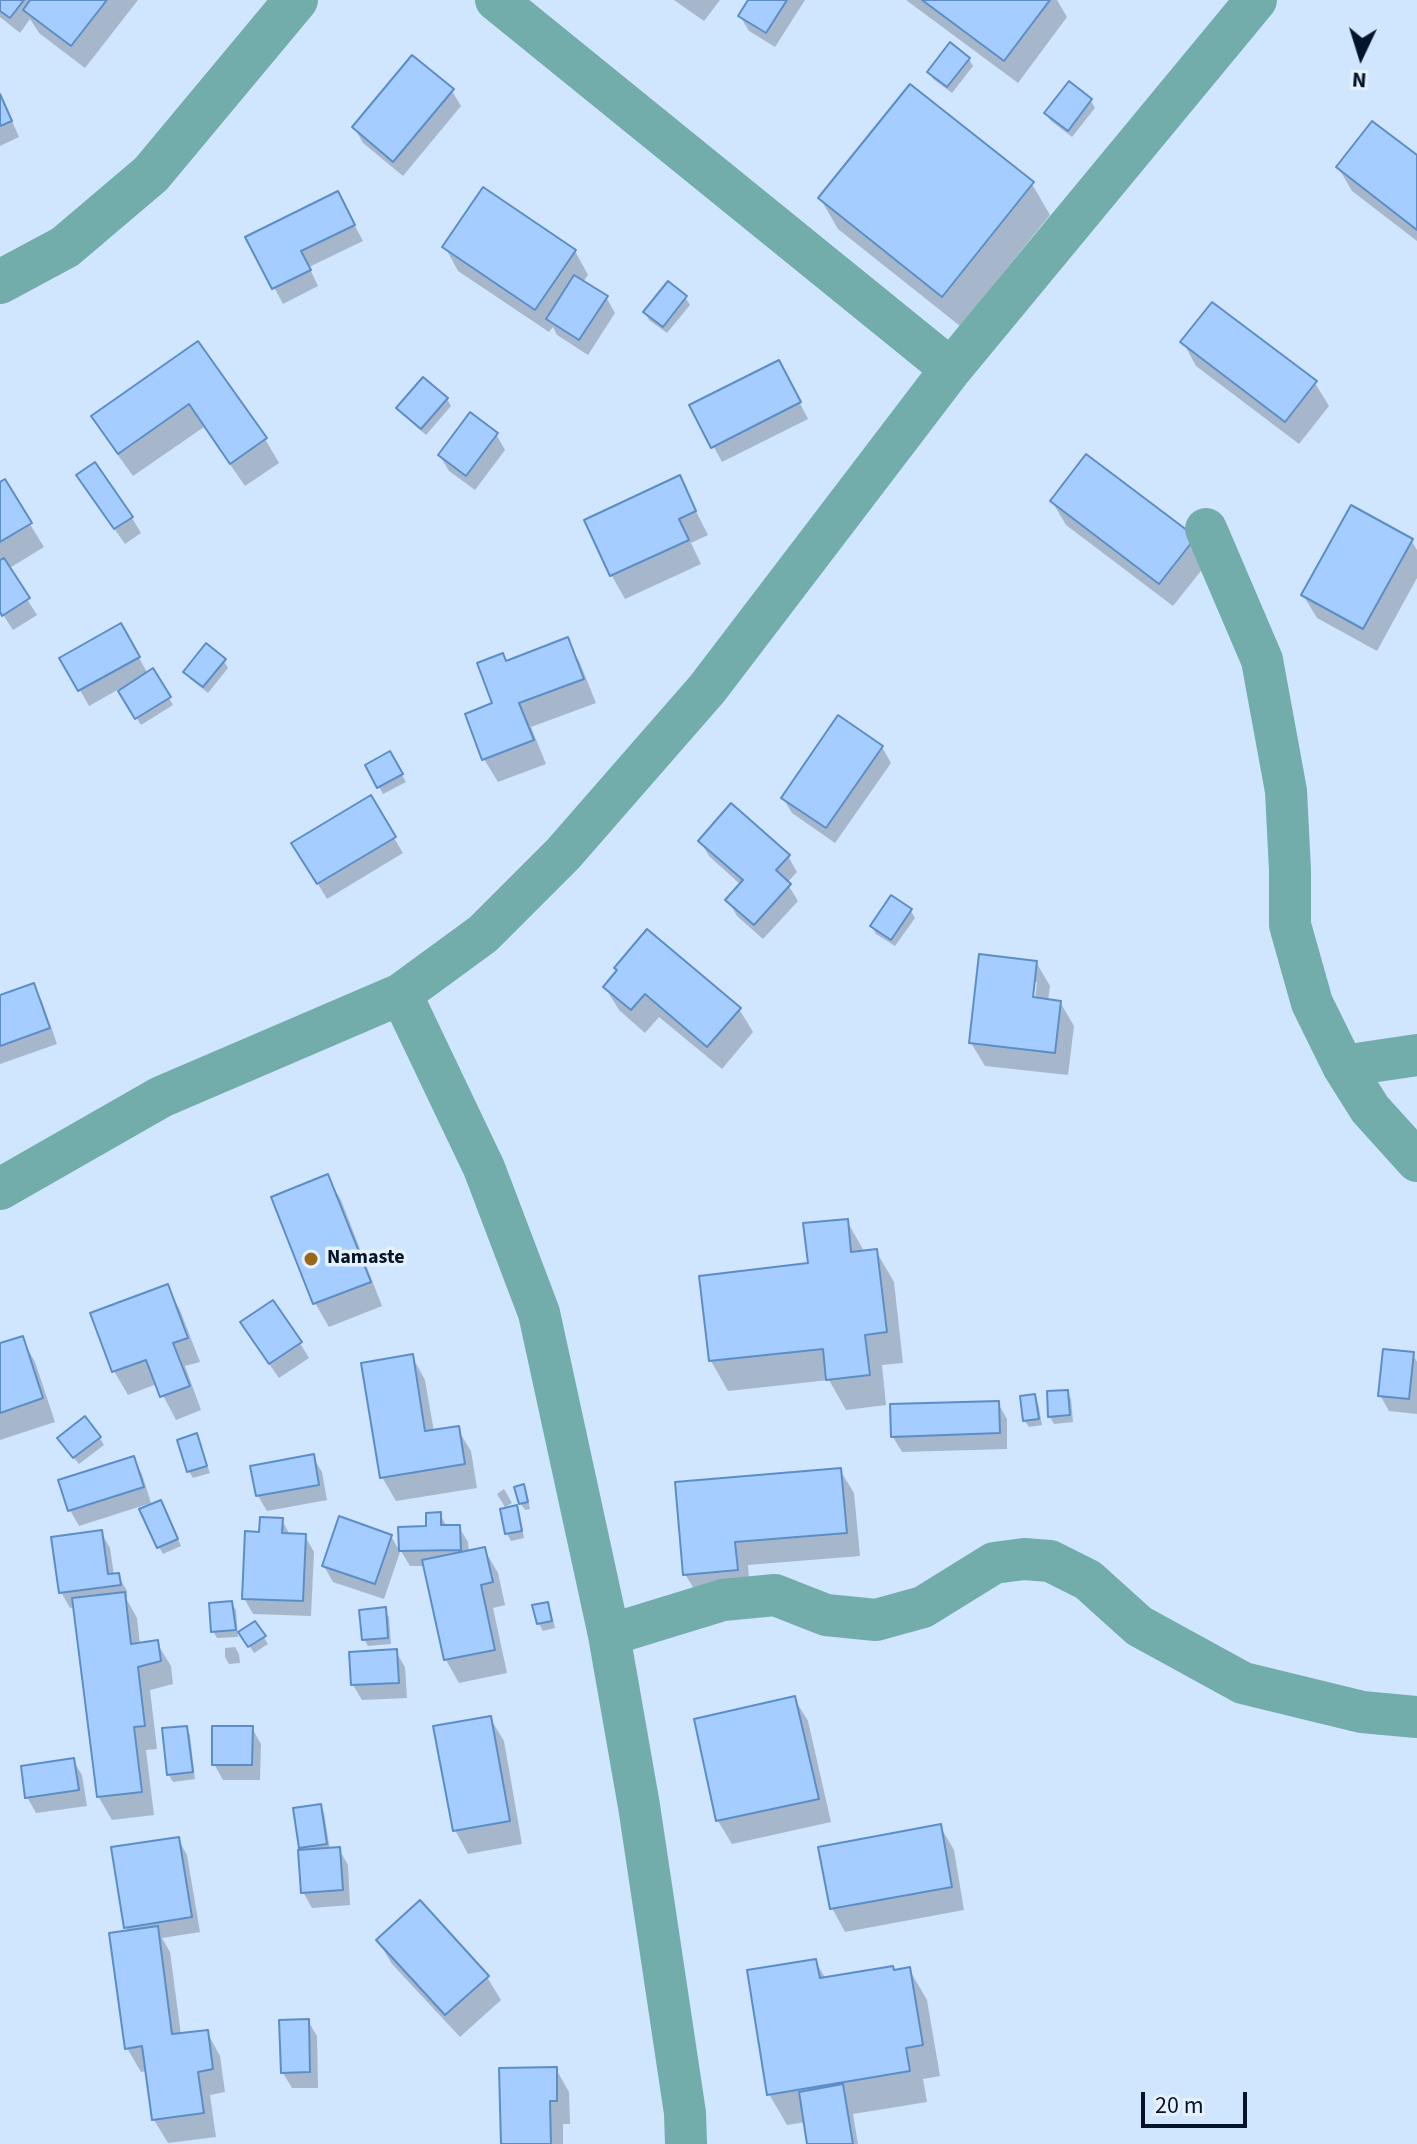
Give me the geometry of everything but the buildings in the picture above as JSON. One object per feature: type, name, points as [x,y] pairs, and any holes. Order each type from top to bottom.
[{"type":"street","points":[[0,282],[65,247],[151,174],[296,0]]},
{"type":"street","points":[[496,0],[951,369]]},
{"type":"street","points":[[0,1189],[161,1097],[401,994],[483,934],[573,842],[707,689],[951,369],[1256,0]]},
{"type":"street","points":[[1206,529],[1262,660],[1286,791],[1290,925],[1312,1003],[1343,1066],[1370,1109],[1417,1161]]},
{"type":"street","points":[[401,994],[484,1168],[539,1313],[609,1635],[639,1806],[685,2113],[686,2144]]},
{"type":"street","points":[[1343,1066],[1417,1055]]},
{"type":"street","points":[[609,1635],[723,1600],[775,1595],[826,1615],[876,1620],[923,1607],[994,1563],[1024,1559],[1050,1561],[1088,1580],[1139,1626],[1243,1683],[1362,1712],[1417,1717]]},
{"type":"place","name":"Namaste","points":[[311,1259]]}]
